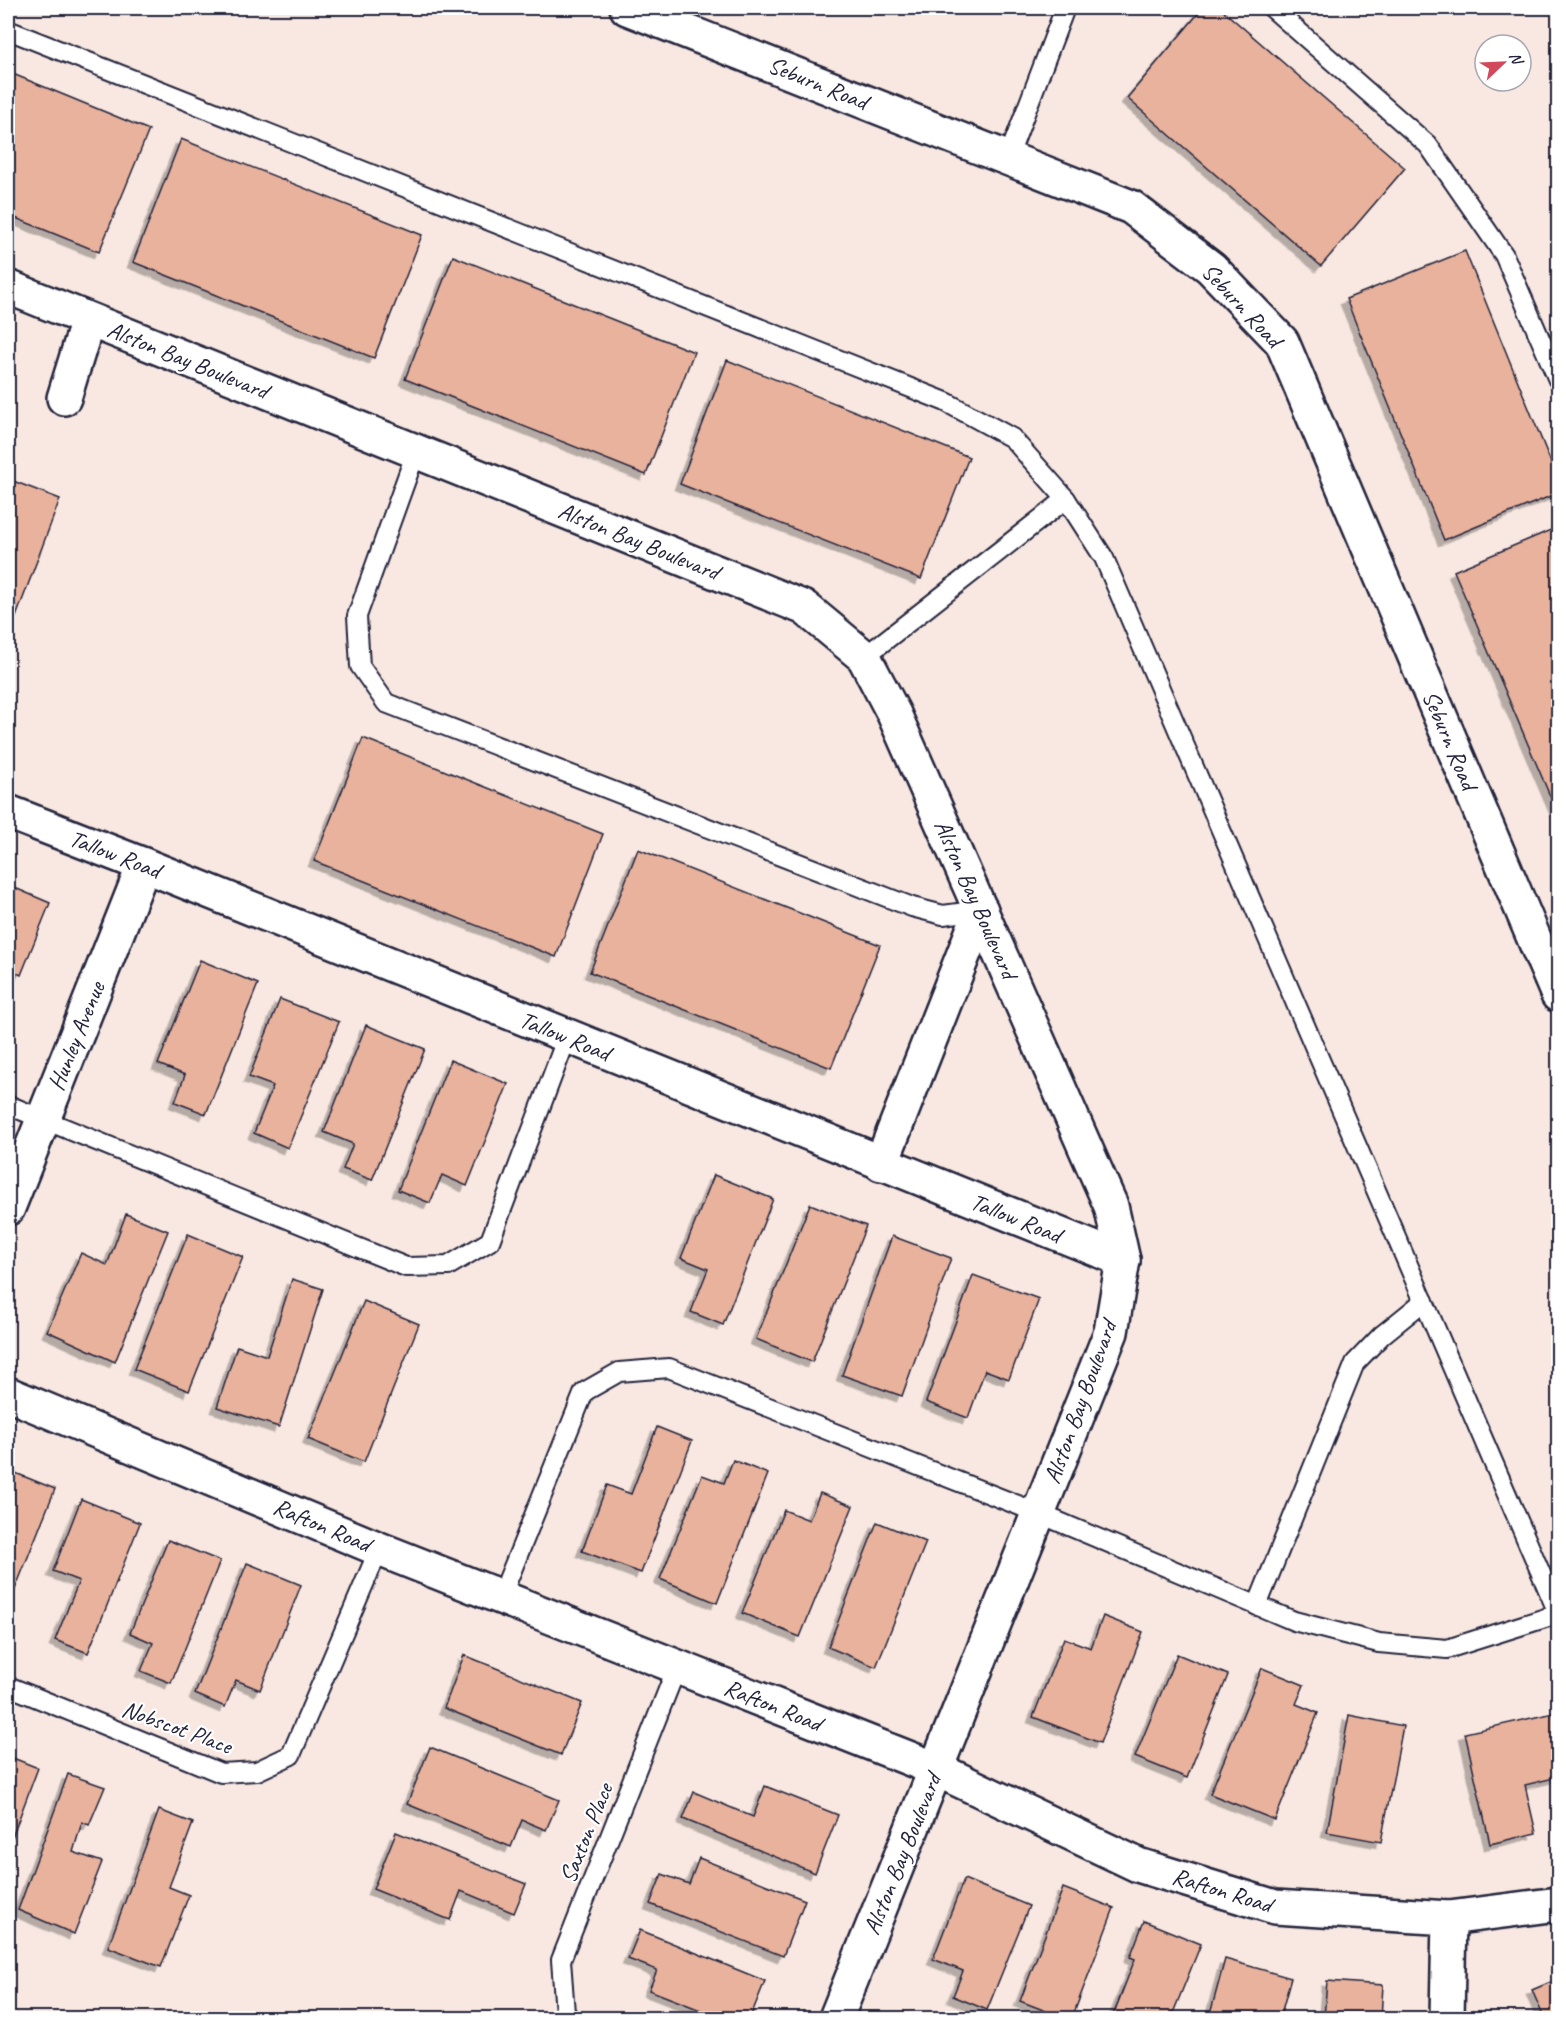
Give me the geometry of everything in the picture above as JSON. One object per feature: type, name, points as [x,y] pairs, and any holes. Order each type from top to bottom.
[{"type":"street","name":"Seburn Road","points":[[627,8],[1131,207],[1211,268],[1282,342],[1558,995]]},
{"type":"street","name":"Alston Bay Boulevard","points":[[8,287],[805,608],[864,657],[894,714],[1111,1206],[1123,1260],[1111,1332],[836,2019]]},
{"type":"street","points":[[64,398],[88,320]]},
{"type":"street","name":"Tallow Road","points":[[8,812],[1123,1260]]},
{"type":"street","name":"Hunley Avenue","points":[[8,1208],[144,865]]},
{"type":"street","points":[[881,1164],[981,910]]},
{"type":"street","name":"Rafton Road","points":[[8,1394],[379,1549],[936,1769],[1138,1865],[1275,1907],[1449,1918],[1558,1904]]},
{"type":"street","points":[[1447,2019],[1449,1918]]},
{"type":"lane","points":[[1008,158],[1065,8]]},
{"type":"lane","points":[[1272,8],[1428,145],[1504,255],[1558,380]]},
{"type":"lane","points":[[8,30],[946,402],[1012,438],[1066,499],[1104,558],[1558,1614],[1447,1649],[1379,1643],[1294,1621],[1038,1513],[669,1368],[619,1372],[584,1392],[501,1597]]},
{"type":"lane","points":[[416,452],[357,616],[360,666],[386,703],[912,907],[943,915],[981,910]]},
{"type":"lane","points":[[864,657],[1066,499]]},
{"type":"lane","points":[[8,1105],[406,1267],[448,1266],[490,1241],[567,1037]]},
{"type":"lane","points":[[1257,1606],[1355,1363],[1383,1335],[1424,1301]]},
{"type":"lane","name":"Nobscot Place","points":[[8,1686],[221,1773],[257,1771],[291,1755],[379,1549]]},
{"type":"lane","name":"Saxton Place","points":[[570,2019],[565,2013],[561,1960],[677,1667]]},
{"type":"building","points":[[1203,8],[1220,8],[1405,168],[1321,266],[1127,98]]},
{"type":"building","points":[[8,72],[149,130],[99,252],[8,215]]},
{"type":"building","points":[[181,139],[422,235],[374,358],[133,262]]},
{"type":"building","points":[[1465,251],[1558,480],[1558,493],[1444,540],[1346,299]]},
{"type":"building","points":[[453,256],[694,352],[646,475],[405,379]]},
{"type":"building","points":[[727,360],[969,457],[921,579],[680,484]]},
{"type":"building","points":[[8,479],[60,499],[16,617],[8,614]]},
{"type":"building","points":[[1558,527],[1558,808],[1556,810],[1454,571]]},
{"type":"building","points":[[363,738],[603,834],[556,957],[314,861]]},
{"type":"building","points":[[638,849],[880,945],[831,1068],[590,972]]},
{"type":"building","points":[[8,885],[50,903],[21,975],[8,969]]},
{"type":"building","points":[[200,960],[258,984],[206,1114],[175,1102],[185,1075],[158,1064]]},
{"type":"building","points":[[280,999],[339,1022],[288,1148],[254,1133],[273,1086],[249,1077]]},
{"type":"building","points":[[366,1025],[425,1049],[372,1180],[343,1169],[353,1144],[324,1132]]},
{"type":"building","points":[[450,1060],[508,1084],[467,1186],[442,1175],[430,1203],[398,1190]]},
{"type":"building","points":[[714,1175],[773,1199],[723,1325],[691,1312],[708,1269],[681,1258]]},
{"type":"building","points":[[810,1204],[866,1226],[812,1362],[756,1339]]},
{"type":"building","points":[[126,1214],[168,1231],[115,1362],[47,1331],[81,1253],[107,1265]]},
{"type":"building","points":[[188,1234],[243,1257],[189,1391],[134,1369]]},
{"type":"building","points":[[892,1236],[951,1258],[902,1396],[842,1375]]},
{"type":"building","points":[[973,1275],[1039,1299],[1009,1379],[985,1370],[968,1418],[926,1402]]},
{"type":"building","points":[[292,1279],[323,1289],[279,1427],[217,1407],[237,1346],[267,1356]]},
{"type":"building","points":[[364,1301],[419,1324],[364,1462],[308,1439]]},
{"type":"building","points":[[657,1427],[692,1441],[641,1573],[582,1551],[607,1485],[631,1494]]},
{"type":"building","points":[[733,1460],[768,1474],[717,1603],[660,1579],[702,1475],[724,1483]]},
{"type":"building","points":[[8,1470],[55,1489],[8,1607]]},
{"type":"building","points":[[820,1493],[853,1506],[800,1637],[742,1613],[784,1510],[809,1520]]},
{"type":"building","points":[[81,1499],[140,1523],[88,1653],[55,1640],[79,1581],[53,1571]]},
{"type":"building","points":[[877,1522],[926,1542],[876,1667],[828,1647]]},
{"type":"building","points":[[168,1540],[220,1561],[171,1683],[141,1671],[153,1643],[130,1633]]},
{"type":"building","points":[[247,1563],[301,1585],[260,1690],[236,1680],[225,1707],[195,1694]]},
{"type":"building","points":[[1103,1616],[1143,1632],[1100,1743],[1033,1717],[1064,1638],[1091,1648]]},
{"type":"building","points":[[1177,1654],[1228,1675],[1187,1778],[1135,1757]]},
{"type":"building","points":[[464,1655],[582,1703],[561,1755],[444,1708]]},
{"type":"building","points":[[1262,1668],[1304,1685],[1296,1704],[1318,1713],[1275,1820],[1210,1794]]},
{"type":"building","points":[[1554,1713],[1558,1733],[1558,1777],[1525,1785],[1536,1833],[1490,1844],[1465,1733]]},
{"type":"building","points":[[1349,1715],[1403,1726],[1381,1842],[1327,1832]]},
{"type":"building","points":[[430,1747],[559,1800],[546,1830],[522,1820],[511,1847],[407,1804]]},
{"type":"building","points":[[8,1756],[38,1768],[8,1848]]},
{"type":"building","points":[[68,1774],[105,1787],[89,1825],[82,1822],[73,1852],[102,1862],[74,1934],[18,1910]]},
{"type":"building","points":[[765,1786],[838,1815],[815,1873],[683,1819],[694,1792],[753,1817]]},
{"type":"building","points":[[159,1810],[193,1823],[169,1887],[189,1895],[161,1967],[108,1947]]},
{"type":"building","points":[[396,1832],[526,1884],[514,1913],[461,1891],[450,1920],[373,1889]]},
{"type":"building","points":[[699,1858],[805,1900],[783,1956],[650,1904],[662,1874],[689,1884]]},
{"type":"building","points":[[964,1879],[1029,1906],[987,2010],[953,1996],[963,1971],[933,1959]]},
{"type":"building","points":[[1063,1888],[1114,1908],[1072,2018],[1064,2018],[1020,2001]]},
{"type":"building","points":[[1144,1921],[1201,1944],[1171,2018],[1112,2018],[1135,1959],[1130,1957]]},
{"type":"building","points":[[640,1930],[765,1981],[750,2018],[721,2018],[649,1990],[657,1970],[628,1959]]},
{"type":"building","points":[[1225,1959],[1291,1978],[1280,2018],[1209,2018]]},
{"type":"building","points":[[1558,1979],[1558,2018],[1544,2018],[1532,1990]]},
{"type":"building","points":[[1327,1981],[1383,1985],[1381,2018],[1324,2018]]}]
